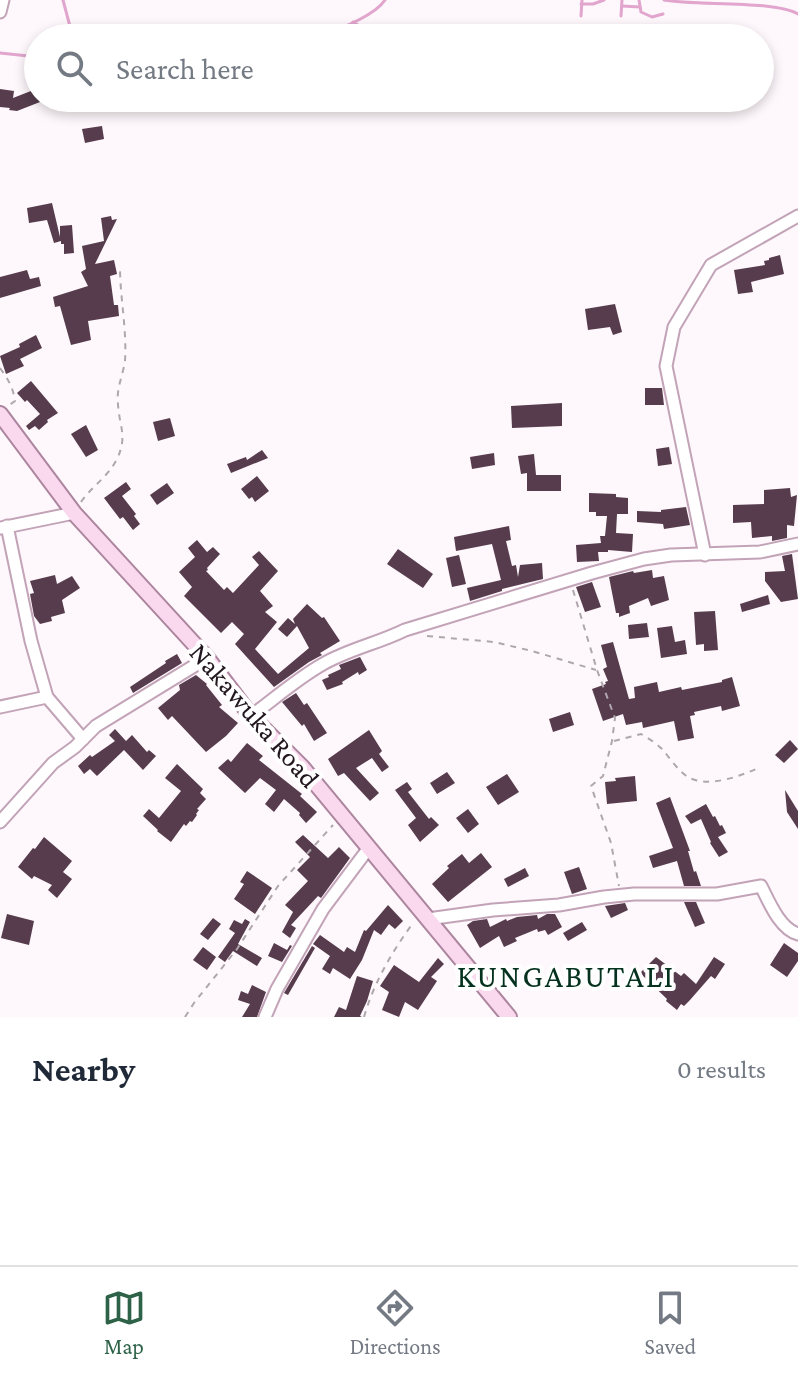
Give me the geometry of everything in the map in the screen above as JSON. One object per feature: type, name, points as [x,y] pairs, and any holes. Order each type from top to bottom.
[{"type":"main road","name":"Nakawuka Road","points":[[1,412],[74,513],[207,658],[251,716],[302,767],[509,1017]]},
{"type":"street","points":[[0,12],[3,0]]},
{"type":"street","points":[[705,555],[666,366],[674,327],[711,265],[798,216]]},
{"type":"street","points":[[74,513],[3,527],[47,697],[83,739]]},
{"type":"street","points":[[251,716],[321,665],[405,630],[644,559],[760,552],[798,544]]},
{"type":"street","points":[[0,822],[53,763],[96,726],[207,658]]},
{"type":"street","points":[[0,707],[47,697]]},
{"type":"street","points":[[265,1017],[277,989],[323,909],[368,849]]},
{"type":"street","points":[[424,915],[559,905],[620,895],[717,894],[761,886],[790,932],[798,934]]},
{"type":"path","points":[[74,513],[105,477],[118,457],[123,440],[118,404],[125,362],[120,267]]},
{"type":"path","points":[[0,368],[11,382],[15,401],[1,412]]},
{"type":"path","points":[[570,579],[615,718],[603,776],[591,786],[611,843],[620,895]]},
{"type":"path","points":[[405,630],[418,635],[494,642],[597,670]]},
{"type":"path","points":[[612,741],[641,734],[660,746],[689,778],[702,781],[717,781],[756,769]]},
{"type":"path","points":[[185,1017],[237,949],[278,886],[341,817]]},
{"type":"path","points":[[364,1017],[369,999],[392,952],[424,915]]},
{"type":"building","points":[[0,89],[14,91],[13,98],[24,94],[24,108],[17,111],[0,107]]},
{"type":"building","points":[[102,126],[104,139],[85,143],[82,129]]},
{"type":"building","points":[[52,203],[60,237],[60,226],[72,225],[74,253],[64,254],[64,244],[61,241],[54,243],[47,220],[29,223],[27,208]]},
{"type":"building","points":[[111,216],[112,220],[117,219],[95,264],[114,260],[117,274],[110,276],[114,305],[118,305],[119,316],[88,321],[91,340],[71,345],[60,306],[55,307],[53,297],[88,286],[81,272],[86,269],[82,246],[104,241],[101,218]]},
{"type":"building","points":[[780,255],[784,274],[751,282],[753,292],[738,294],[734,270],[765,265],[764,261]]},
{"type":"building","points":[[27,270],[30,279],[39,277],[41,286],[0,298],[0,277]]},
{"type":"building","points":[[615,304],[622,332],[613,335],[610,327],[588,330],[585,309]]},
{"type":"building","points":[[36,335],[42,348],[20,359],[24,366],[6,374],[0,356]]},
{"type":"building","points":[[31,381],[58,413],[39,430],[35,426],[29,430],[26,426],[40,414],[17,393]]},
{"type":"building","points":[[645,388],[662,388],[664,405],[645,405]]},
{"type":"building","points":[[562,403],[562,426],[512,428],[511,406]]},
{"type":"building","points":[[170,418],[175,436],[158,441],[153,422]]},
{"type":"building","points":[[86,425],[98,450],[86,457],[71,434]]},
{"type":"building","points":[[669,447],[672,464],[658,466],[656,449]]},
{"type":"building","points":[[262,450],[268,458],[231,473],[227,464],[246,457],[247,460]]},
{"type":"building","points":[[494,453],[495,465],[472,469],[470,457]]},
{"type":"building","points":[[534,454],[536,475],[561,475],[561,491],[527,491],[527,473],[521,474],[518,456]]},
{"type":"building","points":[[257,476],[269,491],[255,502],[241,489]]},
{"type":"building","points":[[126,482],[131,489],[122,496],[140,524],[133,530],[104,498]]},
{"type":"building","points":[[167,483],[174,493],[157,505],[150,495]]},
{"type":"building","points":[[790,488],[791,497],[797,495],[794,526],[787,525],[787,538],[772,541],[772,536],[752,538],[751,522],[733,523],[733,505],[764,504],[764,490]]},
{"type":"building","points":[[589,493],[616,494],[616,497],[628,498],[628,514],[617,514],[616,533],[633,534],[632,552],[608,550],[598,552],[599,561],[577,562],[576,545],[601,543],[600,536],[605,536],[607,516],[589,512]]},
{"type":"building","points":[[686,507],[690,525],[664,529],[663,524],[637,522],[637,511],[661,512]]},
{"type":"building","points":[[509,526],[511,540],[506,541],[518,577],[520,565],[542,563],[543,579],[470,601],[467,588],[501,580],[492,544],[456,551],[454,537]]},
{"type":"building","points":[[197,540],[207,552],[213,547],[220,554],[206,571],[224,590],[227,587],[233,593],[259,565],[252,557],[259,551],[278,571],[260,591],[273,606],[265,612],[277,622],[255,649],[278,674],[309,648],[297,626],[287,637],[278,629],[288,618],[295,624],[293,619],[307,604],[324,617],[340,641],[274,687],[235,644],[244,634],[232,622],[221,633],[184,596],[192,587],[179,572],[195,557],[188,548]]},
{"type":"building","points":[[398,549],[433,574],[423,588],[387,564]]},
{"type":"building","points":[[792,554],[798,599],[781,602],[765,581],[765,572],[785,571],[782,556]]},
{"type":"building","points":[[459,555],[466,584],[452,587],[446,558]]},
{"type":"building","points":[[652,570],[653,578],[664,576],[669,600],[651,606],[648,598],[629,606],[630,613],[619,617],[609,577]]},
{"type":"building","points":[[55,575],[57,584],[72,576],[80,588],[62,600],[65,613],[40,624],[34,616],[30,594],[34,593],[30,581]]},
{"type":"building","points":[[592,582],[601,607],[585,612],[576,587]]},
{"type":"building","points":[[768,595],[770,604],[742,612],[740,604]]},
{"type":"building","points":[[715,611],[718,650],[704,651],[704,644],[696,645],[694,612]]},
{"type":"building","points":[[647,623],[649,637],[629,639],[628,625]]},
{"type":"building","points":[[672,626],[675,642],[685,640],[687,654],[661,658],[657,628]]},
{"type":"building","points":[[613,642],[629,699],[635,698],[634,687],[657,682],[659,692],[722,682],[732,677],[740,706],[722,711],[721,706],[694,712],[695,715],[690,716],[694,738],[678,741],[674,721],[643,728],[642,722],[626,725],[623,714],[603,721],[592,689],[608,681],[603,669],[607,667],[601,645]]},
{"type":"building","points":[[177,654],[182,663],[133,693],[130,687]]},
{"type":"building","points":[[360,657],[367,670],[327,690],[322,680],[341,669],[339,665]]},
{"type":"building","points":[[196,675],[207,684],[222,705],[219,707],[238,723],[206,752],[172,716],[168,720],[158,708],[180,690],[179,685]]},
{"type":"building","points":[[296,693],[304,705],[307,703],[327,733],[314,741],[304,724],[302,726],[282,702]]},
{"type":"building","points":[[570,712],[574,725],[553,732],[549,719]]},
{"type":"building","points":[[115,729],[126,741],[132,735],[147,752],[149,750],[156,756],[143,770],[124,750],[97,776],[90,769],[84,774],[78,766],[115,741],[109,735]]},
{"type":"building","points":[[369,730],[382,751],[379,754],[389,767],[382,772],[372,758],[356,768],[379,793],[370,801],[344,773],[338,776],[328,759]]},
{"type":"building","points":[[790,740],[798,749],[784,763],[775,755]]},
{"type":"building","points":[[247,743],[263,756],[259,760],[302,794],[300,796],[317,812],[306,823],[284,799],[274,812],[265,804],[276,790],[260,778],[245,793],[218,768],[228,759],[231,762]]},
{"type":"building","points":[[177,764],[203,789],[200,793],[206,799],[197,809],[192,822],[186,826],[184,824],[171,842],[143,816],[149,809],[159,818],[181,791],[165,778]]},
{"type":"building","points":[[447,772],[455,783],[437,794],[430,783]]},
{"type":"building","points":[[507,774],[519,792],[498,805],[486,787]]},
{"type":"building","points":[[635,776],[637,801],[607,804],[605,782]]},
{"type":"building","points":[[407,782],[412,789],[408,792],[429,819],[431,817],[439,825],[420,842],[408,825],[416,818],[395,790]]},
{"type":"building","points":[[785,790],[798,811],[798,829],[787,812]]},
{"type":"building","points":[[670,797],[701,886],[684,886],[677,861],[653,868],[649,856],[673,848],[656,803]]},
{"type":"building","points":[[706,804],[726,833],[718,837],[728,852],[719,857],[701,819],[691,824],[685,816]]},
{"type":"building","points":[[468,809],[479,824],[468,833],[456,818]]},
{"type":"building","points":[[303,835],[328,858],[339,847],[350,858],[321,898],[318,896],[291,925],[296,928],[290,938],[282,932],[293,912],[285,905],[308,881],[297,870],[310,857],[295,842]]},
{"type":"building","points":[[44,837],[72,861],[63,872],[72,879],[57,898],[48,890],[52,885],[34,876],[32,879],[18,867]]},
{"type":"building","points":[[481,853],[492,867],[448,902],[432,884],[462,854],[469,863]]},
{"type":"building","points":[[579,867],[587,889],[572,894],[564,872]]},
{"type":"building","points":[[525,868],[529,876],[508,887],[504,879]]},
{"type":"building","points":[[247,871],[272,888],[255,914],[234,899],[244,884],[240,882]]},
{"type":"building","points":[[684,902],[696,902],[705,923],[695,927]]},
{"type":"building","points":[[625,903],[628,910],[611,918],[605,906]]},
{"type":"building","points":[[388,905],[403,921],[395,929],[389,924],[381,935],[374,930],[362,960],[350,979],[333,968],[330,974],[322,969],[330,956],[313,944],[320,935],[344,952],[347,947],[355,952],[364,930]]},
{"type":"building","points":[[7,914],[34,921],[29,945],[1,938]]},
{"type":"building","points":[[555,914],[562,927],[548,935],[545,930],[538,932],[537,929],[515,938],[517,941],[504,947],[499,936],[480,948],[467,925],[487,919],[490,927],[506,919],[537,915],[538,919]]},
{"type":"building","points":[[213,918],[221,924],[208,940],[200,934]]},
{"type":"building","points":[[245,919],[250,922],[238,944],[262,958],[257,966],[233,951],[225,962],[218,957],[235,933],[229,929],[234,920],[242,924]]},
{"type":"building","points":[[582,922],[587,930],[568,941],[563,933]]},
{"type":"building","points":[[274,943],[287,950],[292,946],[282,962],[268,956]]},
{"type":"building","points":[[784,943],[798,953],[798,961],[787,977],[770,965]]},
{"type":"building","points":[[312,946],[315,948],[288,995],[284,993]]},
{"type":"building","points":[[203,947],[216,957],[207,970],[193,960]]},
{"type":"building","points":[[656,957],[681,976],[684,973],[696,984],[714,957],[725,964],[715,979],[711,976],[677,1010],[640,973]]},
{"type":"building","points":[[438,958],[444,964],[431,977],[437,981],[418,1010],[405,1002],[399,1017],[382,1010],[389,992],[380,986],[394,965],[419,982]]},
{"type":"building","points":[[357,976],[373,981],[362,1017],[334,1017],[339,1007],[346,1010]]},
{"type":"building","points":[[252,985],[266,992],[257,1017],[242,1017],[250,1004],[238,1000],[241,991],[248,994]]},
{"type":"waterway","points":[[63,0],[69,24]]},
{"type":"waterway","points":[[350,24],[375,10],[385,0]]},
{"type":"waterway","points":[[581,16],[582,0]]},
{"type":"waterway","points":[[581,4],[604,0]]},
{"type":"waterway","points":[[621,16],[622,0]]},
{"type":"waterway","points":[[639,0],[641,12],[652,17],[663,14]]},
{"type":"waterway","points":[[664,0],[753,5],[798,14]]},
{"type":"waterway","points":[[622,6],[640,7]]},
{"type":"waterway","points":[[0,53],[24,56]]},
{"type":"district","name":"KUNGABUTALI","points":[[566,976]]}]
